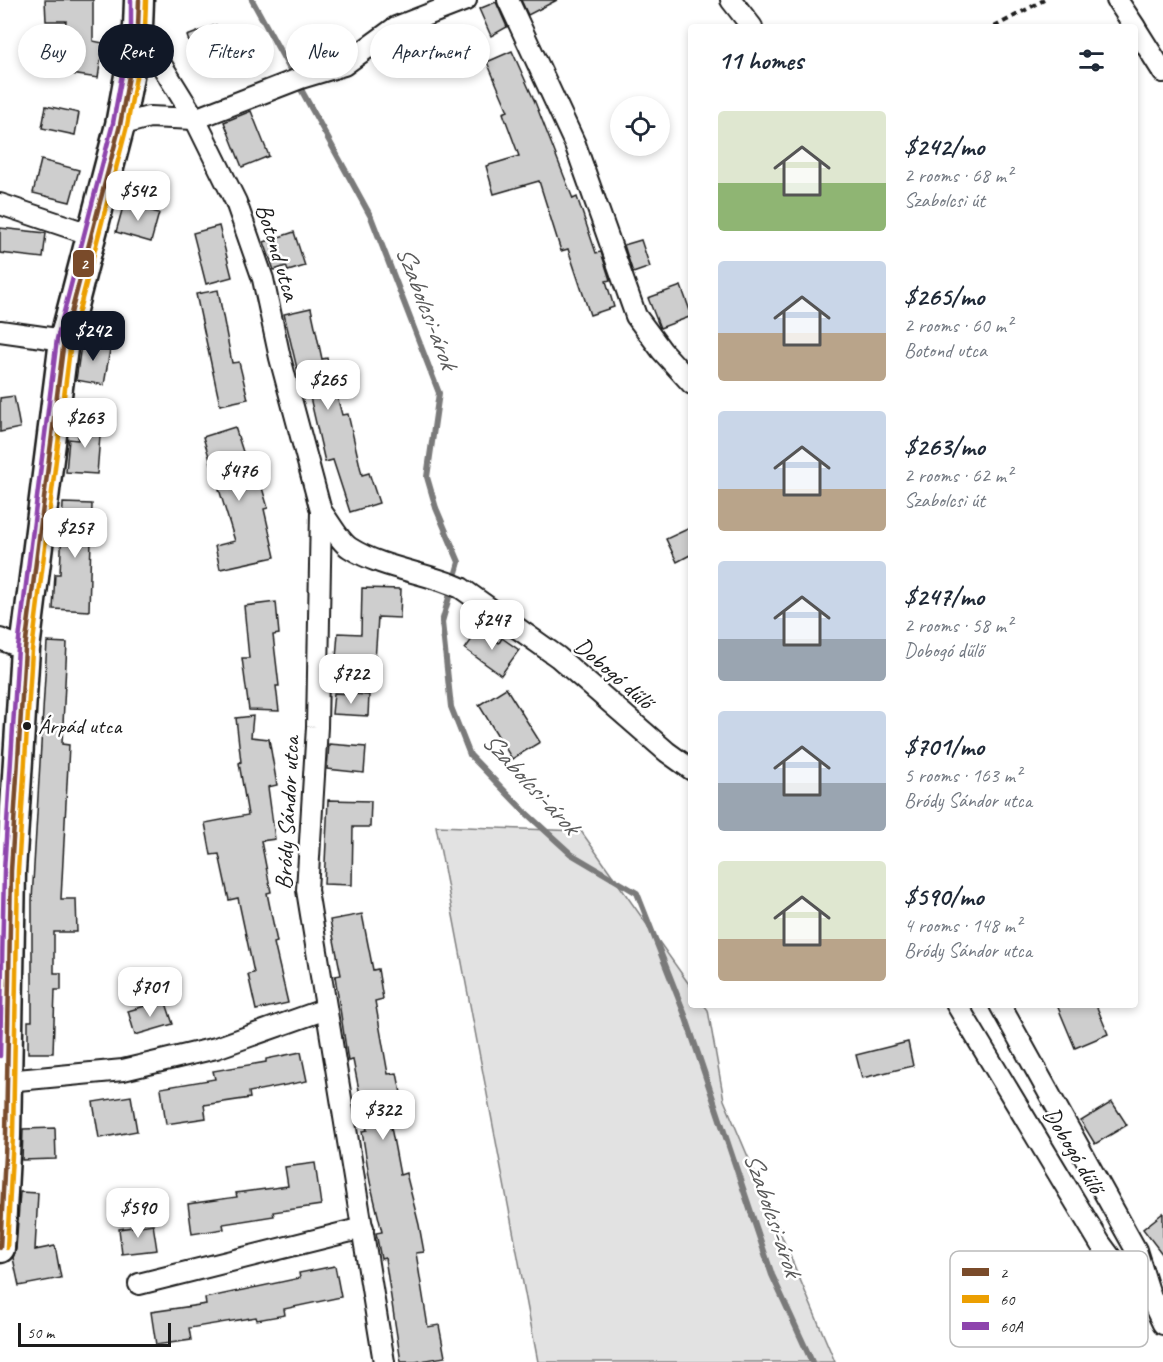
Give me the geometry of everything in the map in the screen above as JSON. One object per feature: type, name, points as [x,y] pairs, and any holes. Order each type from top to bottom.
[{"type":"street","points":[[120,125],[149,117],[195,119],[344,65],[396,27],[466,0]]},
{"type":"street","points":[[508,0],[575,144],[636,316],[662,351],[688,380]]},
{"type":"street","points":[[731,0],[750,24]]},
{"type":"street","points":[[1117,0],[1132,24]]},
{"type":"street","points":[[0,1248],[7,1081],[12,644],[64,340],[120,125],[138,14]]},
{"type":"street","name":"Botond utca","points":[[138,14],[195,119],[236,202],[263,279],[280,358],[321,511]]},
{"type":"street","points":[[1138,33],[1163,72]]},
{"type":"street","points":[[0,204],[92,235]]},
{"type":"street","points":[[0,331],[64,340]]},
{"type":"street","name":"Dobogó dűlő","points":[[321,511],[348,547],[377,561],[453,584],[558,657],[667,752],[688,767]]},
{"type":"street","name":"Bródy Sándor utca","points":[[321,511],[317,727],[307,890],[384,1362]]},
{"type":"street","name":"Dobogó dűlő","points":[[959,1008],[1106,1251]]},
{"type":"street","points":[[1002,1008],[1136,1251]]},
{"type":"street","points":[[7,1081],[123,1070],[216,1048],[326,1009]]},
{"type":"street","points":[[139,1284],[363,1228]]},
{"type":"street","points":[[1148,1280],[1163,1324]]},
{"type":"path","points":[[1000,24],[1044,0]]},
{"type":"shaded area","points":[[436,826],[581,831],[688,983],[688,1008],[706,1008],[708,1010],[724,1100],[835,1362],[538,1362]]},
{"type":"building","points":[[45,0],[93,0],[93,41],[98,42],[98,78],[86,76],[86,24],[46,21]]},
{"type":"building","points":[[521,0],[557,0],[528,15]]},
{"type":"building","points":[[496,2],[507,27],[491,36],[490,24],[486,24],[479,9]]},
{"type":"building","points":[[512,51],[535,102],[573,199],[577,197],[596,253],[601,252],[610,280],[606,281],[614,307],[590,315],[568,249],[561,251],[539,181],[494,194],[486,166],[519,156],[503,113],[508,111],[490,69],[490,61]]},
{"type":"building","points":[[46,106],[79,113],[75,135],[42,128]]},
{"type":"building","points":[[251,111],[269,156],[242,167],[224,122]]},
{"type":"building","points":[[41,160],[79,170],[70,202],[33,193]]},
{"type":"building","points":[[124,203],[159,213],[151,242],[116,232]]},
{"type":"building","points":[[219,226],[232,277],[206,284],[193,233]]},
{"type":"building","points":[[0,228],[46,233],[43,258],[0,253]]},
{"type":"building","points":[[294,232],[305,266],[288,271],[286,266],[274,270],[264,242]]},
{"type":"building","points":[[641,240],[650,267],[633,273],[624,245]]},
{"type":"building","points":[[681,286],[688,305],[688,318],[660,328],[648,298]]},
{"type":"building","points":[[218,290],[232,363],[239,362],[248,399],[220,405],[196,294]]},
{"type":"building","points":[[311,308],[322,359],[327,358],[342,415],[348,414],[362,475],[369,473],[379,503],[350,512],[333,460],[325,462],[310,397],[304,398],[284,314]]},
{"type":"building","points":[[82,339],[111,344],[104,385],[76,380]]},
{"type":"building","points":[[14,396],[20,428],[0,432],[0,398]]},
{"type":"building","points":[[79,421],[101,423],[97,474],[66,472],[69,439],[78,440]]},
{"type":"building","points":[[235,427],[253,483],[260,481],[268,508],[264,509],[275,557],[220,569],[215,546],[235,541],[203,437]]},
{"type":"building","points":[[63,503],[92,504],[89,611],[53,609],[55,574],[60,574]]},
{"type":"building","points":[[688,529],[688,556],[677,562],[666,539]]},
{"type":"building","points":[[362,588],[401,589],[400,618],[378,617],[375,661],[336,658],[338,633],[361,634]]},
{"type":"building","points":[[276,602],[279,634],[273,635],[279,686],[276,686],[279,711],[249,710],[242,658],[249,658],[244,606]]},
{"type":"building","points":[[479,629],[499,643],[502,638],[519,650],[501,675],[465,649]]},
{"type":"building","points":[[47,642],[67,643],[62,744],[69,745],[61,899],[76,899],[77,932],[54,932],[54,973],[61,973],[61,990],[55,990],[53,1053],[28,1053],[28,1021],[32,1021],[32,900]]},
{"type":"building","points":[[506,688],[540,742],[512,759],[479,705]]},
{"type":"building","points":[[334,693],[369,695],[368,716],[332,714]]},
{"type":"building","points":[[253,716],[251,737],[269,739],[277,785],[268,787],[275,839],[261,841],[271,892],[267,893],[277,942],[274,943],[288,1003],[256,1010],[248,974],[254,973],[238,898],[229,900],[219,854],[211,855],[205,823],[248,815],[239,763],[241,762],[236,718]]},
{"type":"building","points":[[329,744],[366,747],[364,773],[327,769]]},
{"type":"building","points":[[328,800],[371,801],[370,827],[353,827],[352,885],[324,884]]},
{"type":"building","points":[[362,914],[373,970],[378,969],[383,999],[375,1001],[388,1074],[397,1073],[403,1103],[387,1106],[400,1175],[406,1173],[419,1225],[424,1252],[416,1253],[428,1327],[439,1325],[445,1357],[415,1362],[401,1362],[385,1258],[381,1259],[376,1233],[382,1232],[370,1182],[362,1131],[367,1130],[353,1060],[348,1061],[335,976],[341,975],[330,920]]},
{"type":"building","points":[[165,1000],[173,1024],[135,1035],[128,1011]]},
{"type":"building","points":[[1058,1008],[1097,1008],[1108,1034],[1075,1048]]},
{"type":"building","points":[[908,1042],[913,1066],[862,1078],[856,1055]]},
{"type":"building","points":[[301,1052],[307,1081],[249,1092],[250,1098],[204,1105],[206,1118],[166,1124],[161,1088],[215,1079],[213,1071],[266,1062],[266,1059]]},
{"type":"building","points":[[131,1096],[137,1131],[99,1138],[93,1102]]},
{"type":"building","points":[[1112,1102],[1127,1125],[1095,1144],[1081,1121]]},
{"type":"building","points":[[55,1128],[56,1159],[22,1160],[23,1129]]},
{"type":"building","points":[[315,1163],[321,1205],[273,1212],[274,1216],[223,1224],[224,1229],[192,1234],[188,1204],[237,1197],[236,1193],[288,1186],[285,1167]]},
{"type":"building","points":[[20,1192],[38,1193],[35,1250],[55,1246],[61,1278],[19,1286],[13,1258],[16,1249]]},
{"type":"building","points":[[1163,1213],[1163,1255],[1143,1229]]},
{"type":"building","points":[[153,1224],[157,1250],[122,1254],[119,1229]]},
{"type":"building","points":[[335,1266],[341,1297],[284,1309],[285,1315],[257,1320],[256,1317],[189,1328],[191,1340],[156,1345],[151,1312],[206,1304],[205,1298],[300,1278],[299,1273]]},
{"type":"waterway","name":"Szabolcsi-árok","points":[[252,0],[371,217],[439,393],[427,477],[436,508],[459,562],[442,622],[451,707],[470,755],[525,812],[571,854],[637,893],[685,1015],[772,1275],[812,1362]]},
{"type":"transit line","name":"60A","points":[[0,1056],[4,871],[18,648],[57,339],[113,123],[131,26],[131,0]]},
{"type":"transit line","name":"2","points":[[0,1248],[6,1136],[11,871],[25,649],[64,340],[120,125],[138,27],[139,0]]},
{"type":"transit line","name":"60","points":[[7,1248],[13,1136],[18,871],[32,650],[71,341],[127,126],[145,28],[146,0]]},
{"type":"place","name":"Árpád utca","points":[[27,726]]}]
